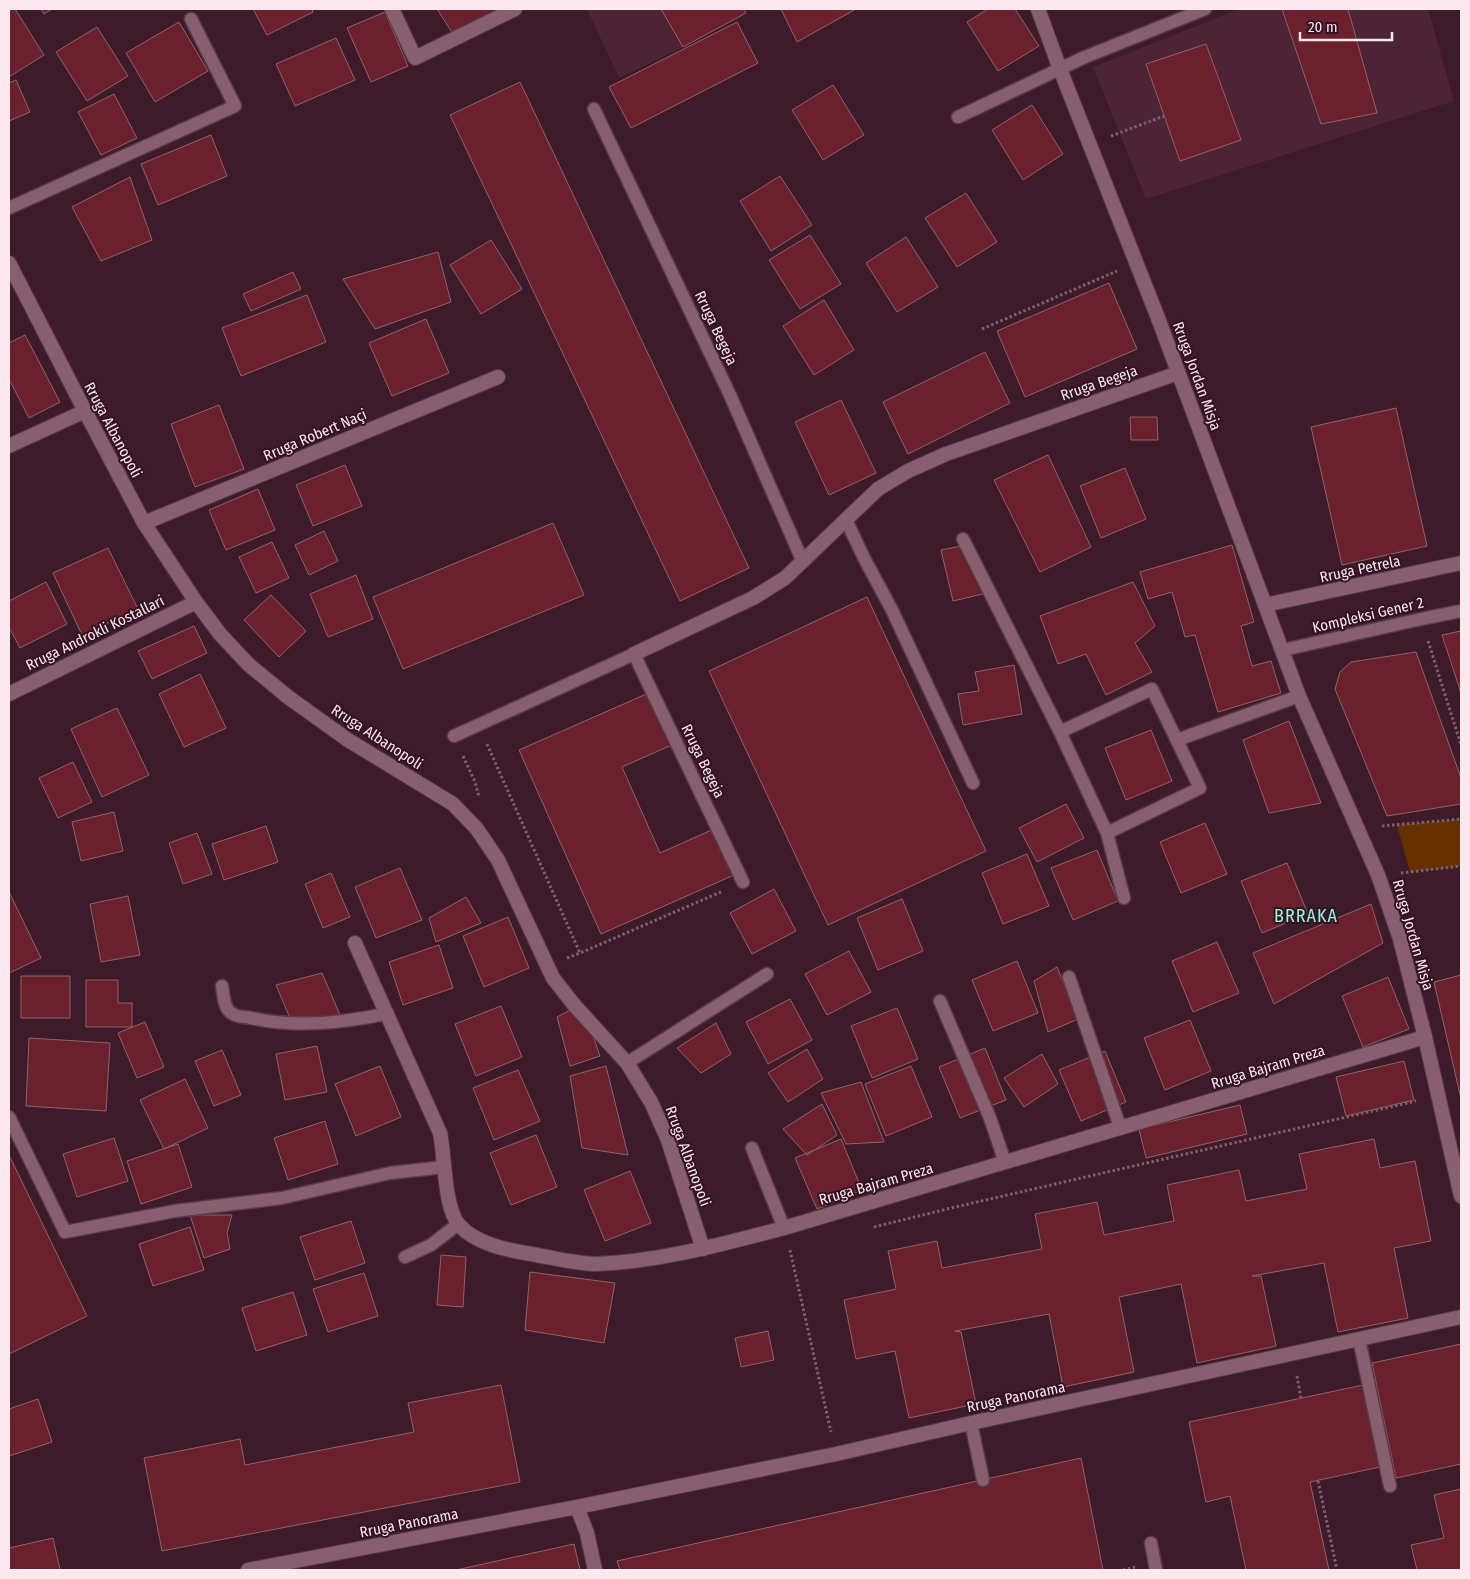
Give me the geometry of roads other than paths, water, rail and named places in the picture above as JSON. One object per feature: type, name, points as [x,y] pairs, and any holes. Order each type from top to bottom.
[{"type":"street","points":[[392,9],[415,58],[515,9]]},
{"type":"street","name":"Rruga Jordan Misja","points":[[1038,9],[1300,696],[1378,875],[1400,939],[1425,1037],[1461,1196]]},
{"type":"street","name":"Rruga Albanopoli","points":[[9,263],[84,411],[144,523],[196,602],[220,634],[248,664],[288,697],[348,740],[453,804],[477,829],[498,860],[553,978],[575,1006],[627,1063],[651,1102],[668,1140],[703,1249]]},
{"type":"street","name":"Rruga Begeja","points":[[634,654],[753,598],[786,578],[878,489],[908,472],[946,454],[1178,373]]},
{"type":"street","name":"Rruga Robert Naçi","points":[[144,523],[498,377]]},
{"type":"street","points":[[9,446],[84,411]]},
{"type":"street","name":"Rruga Petrela","points":[[1265,605],[1461,563]]},
{"type":"street","name":"Rruga Androkli Kostallari","points":[[9,694],[196,602]]},
{"type":"street","points":[[355,943],[440,1133],[444,1149],[444,1167],[450,1207],[458,1224]]},
{"type":"street","name":"Rruga Bajram Preza","points":[[458,1224],[473,1236],[496,1246],[518,1252],[593,1264],[703,1249],[784,1228],[1425,1037]]},
{"type":"street","name":"Rruga Panorama","points":[[248,1570],[577,1507],[836,1454],[1461,1317]]},
{"type":"street","points":[[577,1507],[587,1533],[595,1570]]},
{"type":"lane","points":[[958,117],[1060,69],[1205,9]]},
{"type":"lane","points":[[9,208],[235,106],[191,19]]},
{"type":"lane","name":"Rruga Begeja","points":[[594,110],[730,395],[803,562]]},
{"type":"lane","points":[[846,520],[892,610],[974,783]]},
{"type":"lane","points":[[963,540],[1060,732],[1107,833],[1124,898]]},
{"type":"lane","name":"Kompleksi Gener 2","points":[[1283,650],[1461,611]]},
{"type":"lane","name":"Rruga Begeja","points":[[454,736],[634,654],[743,882]]},
{"type":"lane","points":[[1060,732],[1152,689],[1200,788],[1107,833]]},
{"type":"lane","points":[[1176,740],[1300,696]]},
{"type":"lane","points":[[627,1063],[766,974]]},
{"type":"lane","points":[[1069,977],[1120,1127]]},
{"type":"lane","points":[[222,986],[226,1006],[232,1014],[272,1023],[310,1024],[353,1020],[386,1014]]},
{"type":"lane","points":[[940,1001],[1006,1162]]},
{"type":"lane","points":[[9,1116],[65,1232],[176,1211],[282,1198],[390,1173],[444,1167]]},
{"type":"lane","points":[[752,1148],[784,1228]]},
{"type":"lane","points":[[406,1257],[431,1245],[458,1224]]},
{"type":"lane","points":[[1359,1339],[1390,1486]]},
{"type":"lane","points":[[971,1423],[983,1480]]},
{"type":"lane","points":[[1151,1543],[1156,1570]]},
{"type":"district","name":"BRRAKA","points":[[1306,916]]}]
